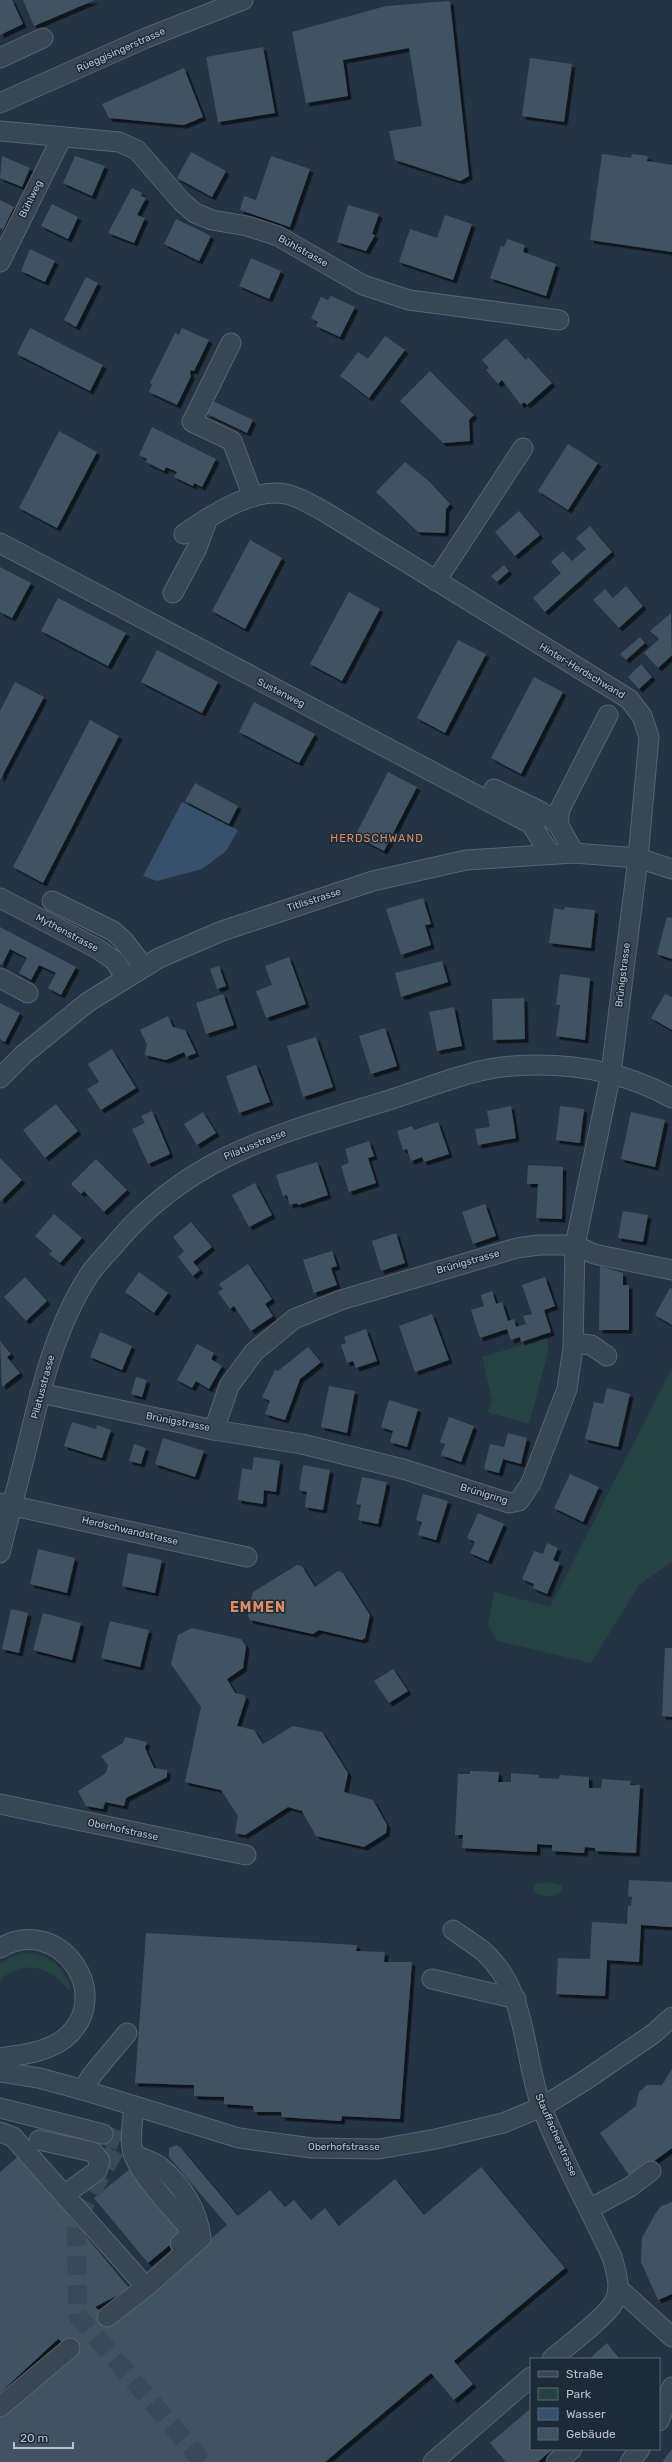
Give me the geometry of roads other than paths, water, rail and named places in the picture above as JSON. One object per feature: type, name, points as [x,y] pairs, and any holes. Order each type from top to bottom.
[{"type":"street","name":"Rüeggisingerstrasse","points":[[0,104],[146,38],[243,0]]},
{"type":"street","points":[[0,58],[43,38]]},
{"type":"street","name":"Bühlstrasse","points":[[0,131],[119,142],[137,150],[182,202],[195,213],[212,220],[247,226],[278,236],[363,285],[409,300],[559,320]]},
{"type":"street","name":"Bühlweg","points":[[0,262],[62,136]]},
{"type":"street","points":[[231,343],[192,422],[232,441],[253,497]]},
{"type":"street","points":[[436,581],[523,448]]},
{"type":"street","name":"Hinter-Herdschwand","points":[[184,534],[208,518],[234,504],[253,497],[265,493],[284,493],[296,496],[325,512],[629,699],[642,716],[648,737],[638,858]]},
{"type":"street","points":[[173,593],[197,548],[208,518]]},
{"type":"street","name":"Sustenweg","points":[[0,543],[531,824],[550,854]]},
{"type":"street","points":[[558,824],[560,809],[608,715]]},
{"type":"street","points":[[494,789],[540,811],[558,824],[574,853]]},
{"type":"street","name":"Titlisstrasse","points":[[0,1078],[24,1054],[88,1002],[144,967],[222,931],[373,881],[466,860],[574,853],[638,858],[672,869]]},
{"type":"street","name":"Brünigstrasse","points":[[40,1393],[214,1430],[229,1386],[233,1380],[254,1352],[294,1319],[341,1300],[517,1248],[538,1245],[575,1245],[611,1073],[638,858]]},
{"type":"street","name":"Mythenstrasse","points":[[0,898],[98,949],[114,961],[126,978]]},
{"type":"street","points":[[52,900],[113,931],[144,967]]},
{"type":"street","points":[[0,978],[28,993]]},
{"type":"street","name":"Pilatusstrasse","points":[[6,1504],[56,1340],[73,1303],[90,1273],[132,1224],[161,1197],[213,1162],[241,1148],[297,1129],[485,1071],[510,1066],[566,1066],[611,1073],[672,1098]]},
{"type":"street","points":[[575,1245],[594,1254],[672,1270]]},
{"type":"street","name":"Brünigring","points":[[214,1430],[302,1444],[403,1469],[509,1503],[519,1501],[531,1483],[567,1389],[573,1343],[575,1245]]},
{"type":"street","points":[[573,1343],[591,1345],[607,1356]]},
{"type":"street","points":[[0,1553],[6,1504]]},
{"type":"street","name":"Herdschwandstrasse","points":[[6,1504],[247,1557]]},
{"type":"street","name":"Oberhofstrasse","points":[[0,1804],[246,1855]]},
{"type":"street","name":"Stauffacherstrasse","points":[[453,1930],[483,1951],[504,1975],[516,1999],[532,2078],[542,2107],[612,2257],[618,2288]]},
{"type":"street","points":[[0,1948],[15,1941],[36,1940],[55,1946],[74,1962],[85,1987],[84,2010],[77,2025],[63,2039],[44,2049],[0,2058]]},
{"type":"street","points":[[432,1979],[516,1999]]},
{"type":"street","name":"Oberhofstrasse","points":[[0,2072],[40,2078],[84,2090],[239,2138],[312,2148],[371,2149],[443,2138],[503,2123],[542,2107],[584,2081],[653,2034],[672,2017]]},
{"type":"street","points":[[84,2090],[92,2075],[127,2033]]},
{"type":"street","name":"Oberhofstrasse","points":[[0,2081],[40,2078]]},
{"type":"street","points":[[6,2135],[69,2191],[141,2266],[147,2269],[158,2264],[189,2237],[188,2227],[150,2182],[133,2154],[131,2139],[134,2106]]},
{"type":"street","points":[[0,2108],[103,2134]]},
{"type":"street","points":[[39,2140],[93,2152],[100,2161],[97,2171],[69,2191]]},
{"type":"street","points":[[107,2317],[146,2287],[201,2238],[196,2213],[180,2189],[158,2166],[133,2154]]},
{"type":"street","points":[[589,2209],[630,2187],[651,2171]]},
{"type":"street","points":[[69,2191],[146,2287]]},
{"type":"street","points":[[553,2358],[605,2313],[614,2302],[618,2288],[672,2336]]},
{"type":"street","points":[[0,2407],[70,2348]]},
{"type":"street","points":[[434,2462],[530,2378]]},
{"type":"street","points":[[660,2383],[672,2386],[660,2418]]},
{"type":"street","points":[[556,2462],[571,2450]]},
{"type":"street","points":[[630,2462],[639,2450]]},
{"type":"water","points":[[182,802],[238,830],[226,851],[202,869],[157,881],[143,876]]},
{"type":"tunnel","points":[[103,2134],[120,2141],[76,2219],[78,2316],[203,2462]]},
{"type":"district","name":"HERDSCHWAND","points":[[377,838]]},
{"type":"district","name":"EMMEN","points":[[258,1607]]}]
